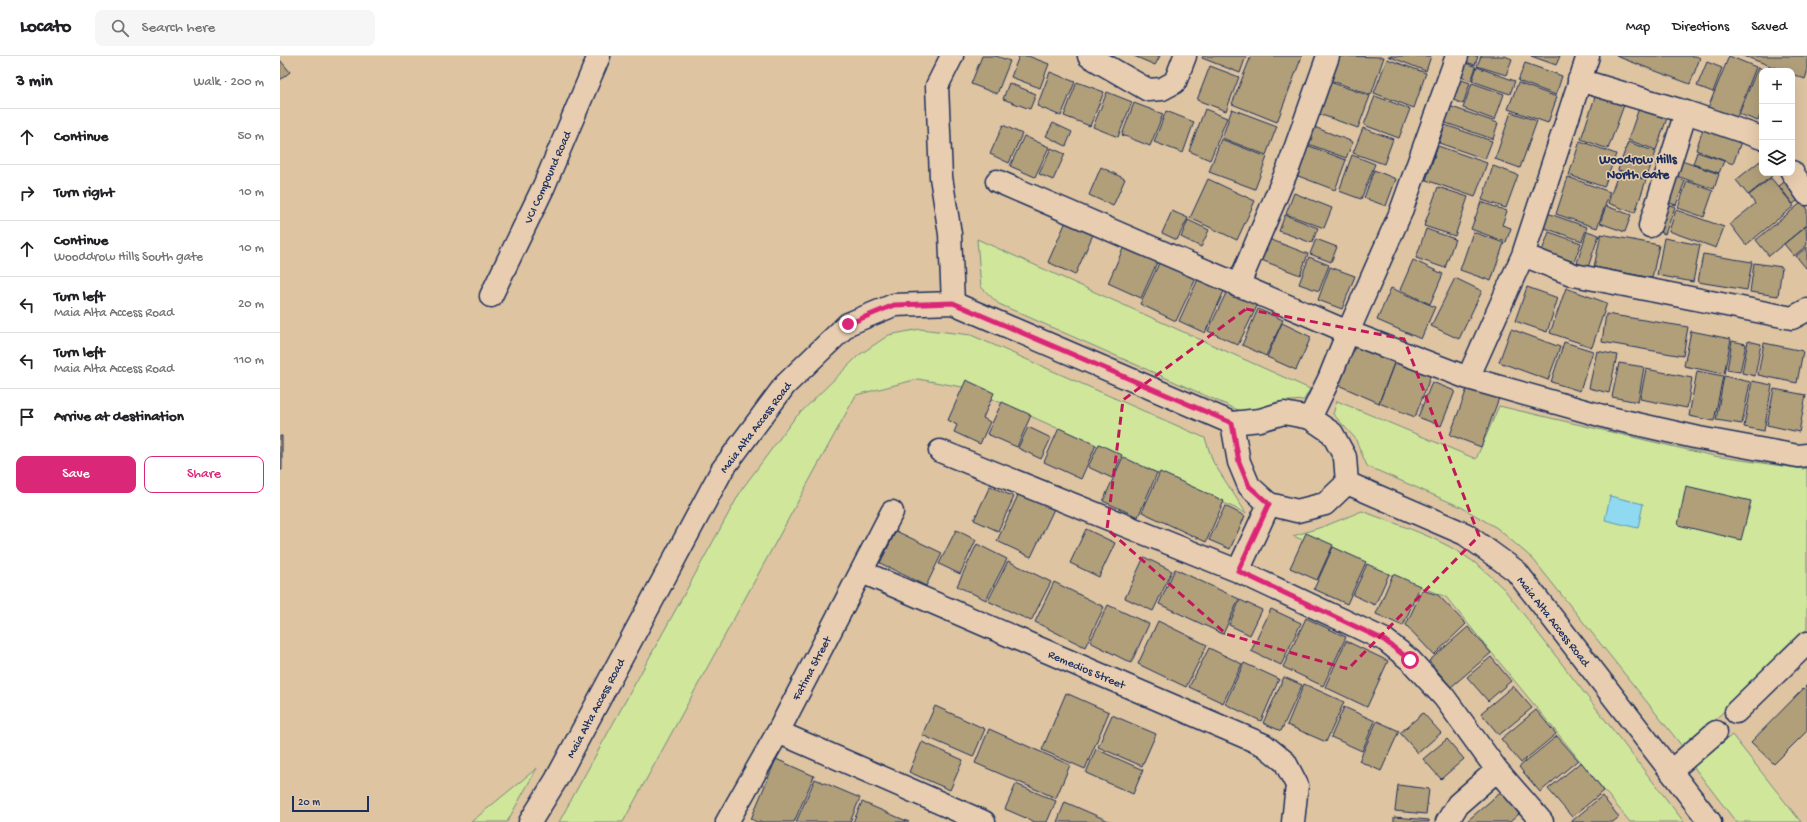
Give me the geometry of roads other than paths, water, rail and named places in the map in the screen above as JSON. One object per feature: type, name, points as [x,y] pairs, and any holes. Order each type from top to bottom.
[{"type":"street","name":"VCI Compound Road","points":[[491,296],[544,186],[600,56]]},
{"type":"street","points":[[952,56],[937,86],[941,177],[950,234],[953,303]]},
{"type":"street","points":[[1089,56],[1148,90],[1155,90],[1162,89],[1175,82],[1185,56]]},
{"type":"street","points":[[1238,286],[1289,166],[1328,56]]},
{"type":"street","points":[[1310,418],[1329,379],[1400,214],[1457,56]]},
{"type":"street","points":[[1468,378],[1523,255],[1588,56]]},
{"type":"street","points":[[1580,80],[1686,112],[1759,137]]},
{"type":"street","points":[[1650,226],[1686,112]]},
{"type":"street","points":[[1795,176],[1807,194]]},
{"type":"street","points":[[997,181],[1238,286],[1348,332],[1468,378],[1603,416],[1699,438],[1798,456],[1807,455]]},
{"type":"street","points":[[1523,255],[1574,275],[1792,318],[1807,310]]},
{"type":"street","name":"Maia Alta Access Road","points":[[530,822],[556,780],[722,470],[785,385],[848,324],[894,305],[953,303],[1232,423],[1260,420],[1284,414],[1310,418],[1332,433],[1344,456],[1347,483],[1465,534],[1516,571],[1710,822]]},
{"type":"street","points":[[1232,423],[1239,462],[1249,486],[1269,504],[1297,511],[1325,504],[1347,483]]},
{"type":"street","points":[[940,451],[1238,571],[1384,640],[1410,660],[1444,697],[1497,770],[1542,822]]},
{"type":"street","points":[[1238,571],[1269,504]]},
{"type":"street","name":"Fatima Street","points":[[727,822],[778,732],[892,512]]},
{"type":"street","name":"Remedios Street","points":[[862,572],[1264,745],[1285,762],[1297,785],[1293,822]]},
{"type":"street","points":[[1736,712],[1807,643]]},
{"type":"street","points":[[778,732],[984,822]]},
{"type":"street","points":[[1671,771],[1716,732]]},
{"type":"street","points":[[1447,822],[1458,804],[1497,770]]},
{"type":"water","points":[[1610,496],[1643,504],[1638,528],[1605,520]]},
{"type":"district","name":"Woodrow Hills North Gate","points":[[1638,166]]}]
